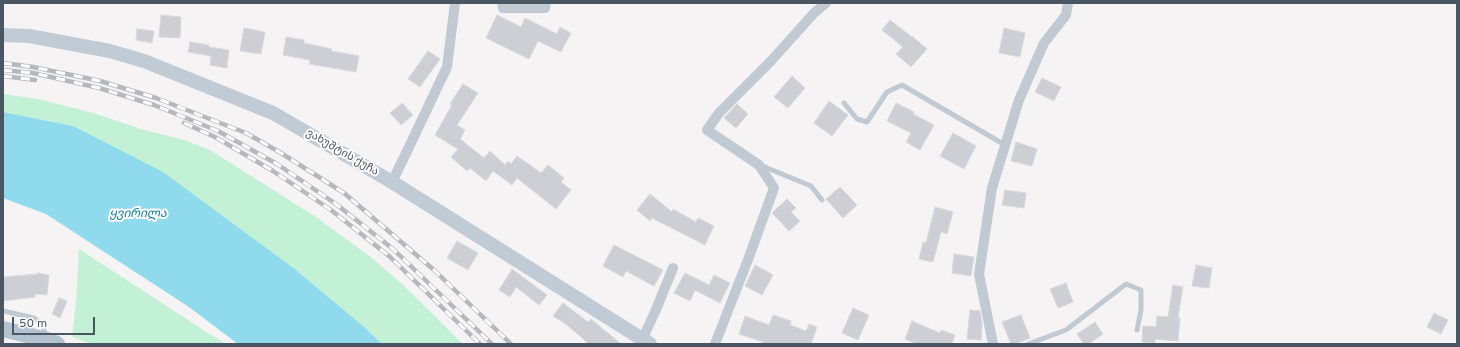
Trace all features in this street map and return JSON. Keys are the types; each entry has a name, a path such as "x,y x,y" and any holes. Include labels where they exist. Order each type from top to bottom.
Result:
{"main road":[{"path":"3,329 52,342"}],"street":[{"path":"392,182 447,67 454,3"},
{"path":"502,3 503,8 545,8 546,3"},
{"path":"715,344 774,188 760,165 707,130 719,113 771,61 814,13 826,3"},
{"path":"993,344 979,274 992,188 1019,100 1044,43 1066,15 1068,3"},
{"name":"ვახუშტის ქუჩა","path":"3,35 29,36 96,49 144,61 273,113 392,182 646,342"},
{"path":"646,342 655,312 674,268"}],"lane":[{"path":"844,103 857,120 866,122 887,92 902,85 1006,145"},
{"path":"760,165 811,186 822,200"},
{"path":"1028,344 1066,330 1126,284 1141,290 1141,310 1137,330"},
{"path":"3,310 34,318 43,325 52,342"}],"green space":[{"path":"3,94 38,99 93,113 141,129 184,140 210,150 316,217 372,258 401,283 463,344 382,344 363,326 296,270 73,126 3,112"},
{"path":"79,249 226,344 92,344 72,337 76,303"}],"water":[{"name":"ყვირილა","path":"3,112 73,126 163,172 296,270 363,326 382,344 238,344 189,307 46,214 3,198"}],"building":[{"path":"161,15 181,17 180,38 159,37"},
{"path":"497,15 521,27 525,18 557,34 560,27 571,33 561,52 538,41 529,59 486,38"},
{"path":"890,20 927,49 911,67 896,54 903,47 882,30"},
{"path":"244,28 265,32 261,54 240,51"},
{"path":"1004,28 1025,33 1020,57 999,53"},
{"path":"137,29 154,31 152,43 136,40"},
{"path":"286,37 304,40 304,43 332,49 331,51 359,56 356,72 309,64 310,60 283,55"},
{"path":"190,42 229,50 227,68 210,65 211,56 188,52"},
{"path":"428,51 440,59 420,87 408,79"},
{"path":"792,76 805,88 788,108 774,97"},
{"path":"1042,78 1061,87 1054,101 1035,92"},
{"path":"463,84 478,93 457,125 465,130 460,139 484,158 490,151 505,165 508,161 511,164 517,156 541,173 548,165 564,178 561,182 571,190 556,209 517,178 512,185 493,171 486,181 470,168 467,171 451,157 458,149 435,135 452,105 450,104"},
{"path":"829,101 848,115 832,136 814,123"},
{"path":"402,103 413,115 401,125 390,113"},
{"path":"896,103 914,112 913,114 934,125 920,150 906,142 911,133 887,121"},
{"path":"737,104 748,114 736,128 724,118"},
{"path":"953,133 976,146 964,169 940,156"},
{"path":"1016,142 1037,149 1032,166 1011,161"},
{"path":"840,187 857,205 843,218 826,199"},
{"path":"1005,190 1026,193 1024,208 1002,205"},
{"path":"650,194 672,212 673,209 696,222 698,218 714,226 705,245 652,218 650,221 637,210"},
{"path":"787,199 796,208 791,212 800,221 789,231 772,213"},
{"path":"935,207 953,212 947,234 941,232 933,262 919,259 923,242 926,243"},
{"path":"457,241 478,253 468,270 447,258"},
{"path":"614,245 663,270 654,286 626,271 623,277 603,266"},
{"path":"954,254 974,257 971,276 952,273"},
{"path":"755,265 773,275 762,295 745,286"},
{"path":"1196,265 1212,268 1209,288 1192,286"},
{"path":"512,269 547,295 539,305 516,287 510,297 499,290"},
{"path":"38,273 49,275 47,295 35,294 35,297 3,301 3,277"},
{"path":"685,273 709,285 714,275 730,283 720,303 695,290 690,301 674,293"},
{"path":"1066,283 1073,302 1058,308 1050,289"},
{"path":"1173,285 1183,287 1178,317 1180,318 1178,341 1155,339 1155,343 1142,342 1143,326 1156,327 1157,316 1168,317"},
{"path":"59,298 67,301 60,318 52,314"},
{"path":"563,303 588,322 591,319 621,344 589,344 567,325 553,316"},
{"path":"853,308 869,315 858,340 842,333"},
{"path":"970,310 980,311 982,324 981,340 967,339"},
{"path":"1434,313 1448,320 1441,334 1427,327"},
{"path":"773,315 791,321 790,325 806,331 809,324 817,327 811,344 762,344 763,342 739,334 745,316 769,325"},
{"path":"1021,315 1030,338 1015,344 1011,344 1002,322"},
{"path":"912,321 940,333 941,330 955,335 952,344 917,344 905,339"},
{"path":"1095,322 1103,334 1088,344 1084,344 1077,334"}],"railway":[{"path":"3,63 33,67 100,81 156,98 246,133 281,153 344,193 434,270 511,344"},
{"path":"3,70 33,73 99,88 154,105 218,131 277,164 336,204 393,249 492,344"},
{"path":"3,76 35,80"},
{"path":"184,123 215,137 273,171 331,210 389,256 480,344"}]}
